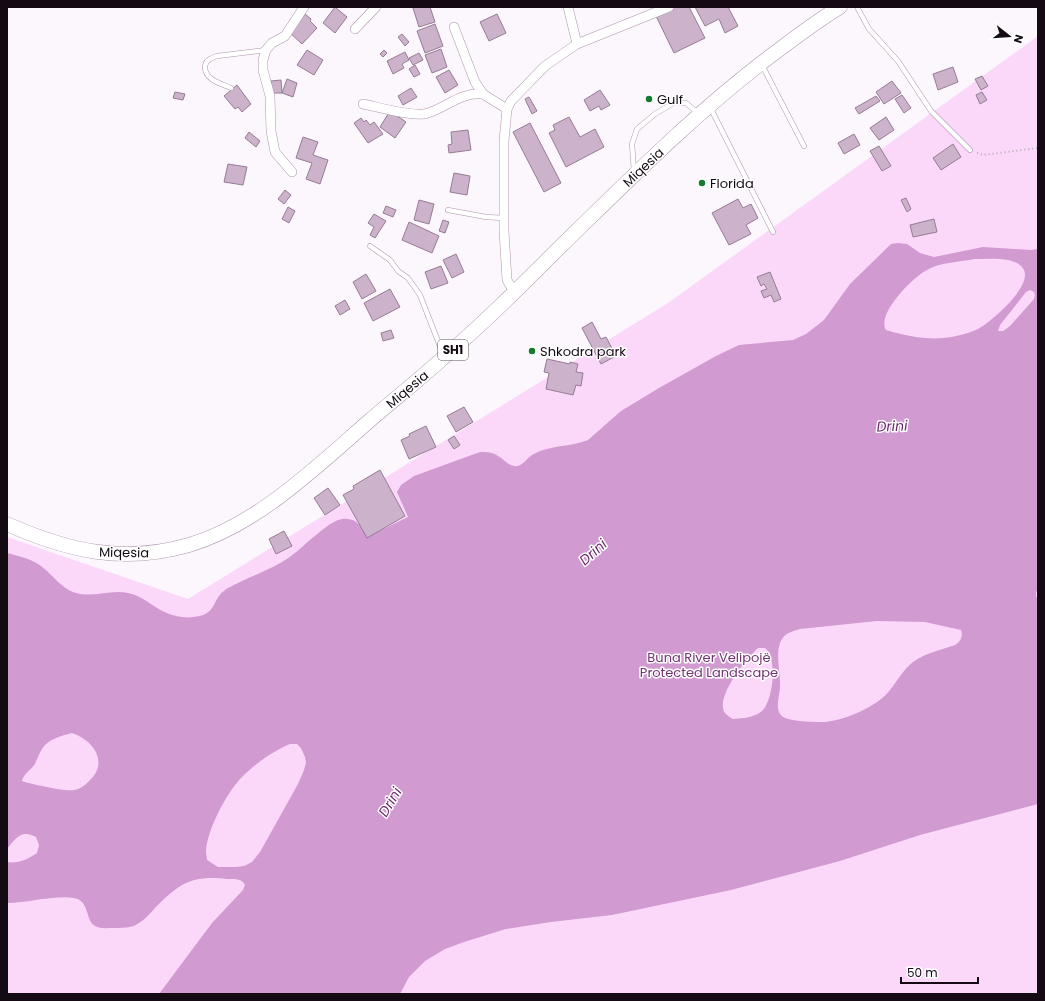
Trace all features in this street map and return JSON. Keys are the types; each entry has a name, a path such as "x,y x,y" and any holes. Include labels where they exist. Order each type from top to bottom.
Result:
{"main road":[{"name":"Miqesia","path":"7,524 38,537 68,546 92,552 126,555 156,553 190,545 216,535 258,512 445,357 634,175 732,86 814,23 840,7"}],"street":[{"path":"292,172 275,152 271,131 270,96 263,70 263,60 266,50 272,43 285,36 304,7"},
{"path":"355,29 376,7"},
{"path":"568,7 577,44"},
{"path":"514,292 507,280 504,218 504,141 507,109 511,101 545,66 577,44 669,7"},
{"path":"454,27 475,82 483,94 507,109"},
{"path":"363,104 417,115 427,114 473,93 483,94"}],"lane":[{"path":"857,7 869,29 898,61 931,111 970,150"},
{"path":"231,88 210,78 206,73 205,64 209,59 217,56 266,50"},
{"path":"761,63 804,146"},
{"path":"634,175 632,144 637,130 655,114 675,102 686,103 705,110 773,232"},
{"path":"448,210 486,217 504,218"},
{"path":"370,246 390,260 398,271 408,278 420,295 445,357"}],"path":[{"path":"970,150 983,155 1038,148"}],"green space":[{"name":"Buna River Velipojë Protected Landscape","path":"1038,36 1038,994 7,994 7,537 188,599 668,303"}],"water":[{"name":"Buna River Velipojë Protected Landscape","path":"891,244 907,244 920,253 934,257 983,247 1031,250 1038,249 1038,590 1036,592 1036,597 1038,598 1038,804 920,835 840,861 731,890 612,915 506,929 445,949 425,961 409,977 400,994 159,994 212,923 243,890 245,885 238,879 204,878 186,883 171,893 140,922 134,926 126,928 99,928 95,926 90,920 83,903 74,898 50,898 7,903 7,862 19,862 30,857 37,853 39,845 36,837 23,834 16,838 7,849 7,553 35,562 43,567 66,588 76,593 89,595 115,592 128,593 141,598 166,613 182,617 195,617 203,615 213,607 218,597 230,587 285,560 323,529 336,521 347,519 355,521 367,537 408,517 397,492 401,485 414,476 480,452 494,454 514,466 520,465 531,455 540,451 588,440 621,411 716,356 739,345 793,340 806,334 824,320 850,284","holes":["975,259 1007,260 1018,263 1022,267 1025,274 1018,292 1002,311 974,331 952,337 929,338 914,337 886,330 884,323 886,315 905,288 927,270 944,264","1030,290 1034,292 1034,299 1010,326 1003,331 998,331 1000,325 1026,292","877,621 925,622 961,630 962,637 955,645 928,654 909,665 890,690 870,707 843,718 826,722 816,722 796,721 785,718 781,715 778,709 780,687 778,650 782,639 790,632 800,629","758,648 765,648 772,661 773,670 769,698 766,706 756,715 733,719 725,713 723,706 724,698 733,679","72,733 80,736 92,746 96,752 98,766 96,773 88,782 81,788 65,790 22,781 35,764 45,746 51,740","290,744 297,744 301,748 306,763 298,784 260,852 252,862 244,866 218,867 207,860 206,851 210,833 224,801 242,777 258,763 277,750"]}],"building":[{"path":"335,7 347,17 335,33 323,23"},
{"path":"430,7 435,22 419,27 413,8"},
{"path":"674,7 689,7 705,38 674,53 656,16"},
{"path":"695,7 728,7 738,26 725,33 719,19 705,26"},
{"path":"305,14 311,19 310,21 317,28 302,44 289,32"},
{"path":"497,14 506,33 489,41 480,22"},
{"path":"435,24 443,46 425,53 417,31"},
{"path":"402,34 409,42 405,46 398,37"},
{"path":"441,49 447,67 432,73 425,55"},
{"path":"307,50 323,60 314,75 297,65"},
{"path":"384,50 387,53 383,57 380,54"},
{"path":"405,52 409,60 402,64 404,68 393,74 387,61"},
{"path":"419,53 423,60 413,65 409,58"},
{"path":"415,65 420,74 414,77 409,69"},
{"path":"953,67 958,82 938,90 933,74"},
{"path":"449,70 458,85 445,93 436,77"},
{"path":"982,76 988,86 981,90 975,79"},
{"path":"287,79 297,83 293,97 282,93"},
{"path":"281,80 282,93 271,93 271,81"},
{"path":"892,81 901,93 884,104 876,92"},
{"path":"237,85 251,104 242,112 238,107 235,109 224,96"},
{"path":"411,88 417,97 403,105 398,96"},
{"path":"600,90 610,105 601,110 599,106 590,111 584,100"},
{"path":"175,92 185,94 183,100 173,98"},
{"path":"982,92 987,100 980,104 976,95"},
{"path":"902,95 911,108 904,113 895,99"},
{"path":"876,96 880,101 859,114 855,108"},
{"path":"529,97 537,111 532,114 525,99"},
{"path":"390,111 406,122 395,138 380,127"},
{"path":"569,117 580,137 595,129 604,147 566,167 549,133 555,130 553,125"},
{"path":"886,117 894,130 879,140 870,128"},
{"path":"361,118 364,122 366,120 370,125 374,122 383,134 368,143 354,123"},
{"path":"530,123 561,183 544,192 513,132"},
{"path":"468,130 471,150 449,153 448,145 452,144 451,132"},
{"path":"249,132 260,141 256,147 245,138"},
{"path":"854,134 860,145 844,154 838,143"},
{"path":"303,137 318,142 313,155 328,160 320,184 306,179 312,163 296,158"},
{"path":"953,144 961,157 941,170 933,158"},
{"path":"879,146 891,166 882,171 870,151"},
{"path":"228,164 247,167 243,185 224,182"},
{"path":"454,173 470,176 467,195 450,192"},
{"path":"285,190 291,195 284,204 278,199"},
{"path":"906,198 911,209 907,212 901,200"},
{"path":"738,199 743,208 751,204 758,218 746,225 751,234 729,245 712,213"},
{"path":"419,200 434,204 429,224 414,220"},
{"path":"386,206 396,210 393,217 383,213"},
{"path":"288,207 295,211 289,223 282,219"},
{"path":"374,214 386,221 375,238 370,235 374,227 368,223"},
{"path":"934,219 937,232 913,237 910,225"},
{"path":"443,220 449,222 445,233 439,231"},
{"path":"409,222 439,236 432,253 402,240"},
{"path":"456,254 464,272 452,278 443,260"},
{"path":"441,266 448,283 431,289 425,272"},
{"path":"770,272 781,299 774,302 771,295 764,298 761,291 767,289 764,284 761,286 757,277"},
{"path":"366,274 376,291 362,299 353,282"},
{"path":"390,289 400,307 373,321 364,303"},
{"path":"345,300 350,309 340,315 335,306"},
{"path":"592,322 601,339 606,337 616,356 601,364 582,328"},
{"path":"391,330 394,338 383,341 381,333"},
{"path":"547,359 570,364 570,362 578,364 576,372 583,373 581,386 576,385 573,395 546,389 549,373 544,372"},
{"path":"464,407 473,422 456,432 447,416"},
{"path":"426,426 436,447 409,459 401,440 410,436 409,434"},
{"path":"454,436 460,445 454,449 448,440"},
{"path":"380,470 405,516 367,538 343,495 354,489 353,486"},
{"path":"328,488 340,505 325,515 314,498"},
{"path":"284,531 292,546 276,554 269,539"}],"place":[{"name":"Gulf","path":"649,99"},
{"name":"Florida","path":"702,183"},
{"name":"Shkodra park","path":"532,351"}],"water label":[{"name":"Drini","path":"892,426"},
{"name":"Drini","path":"593,552"},
{"name":"Drini","path":"390,802"}]}
